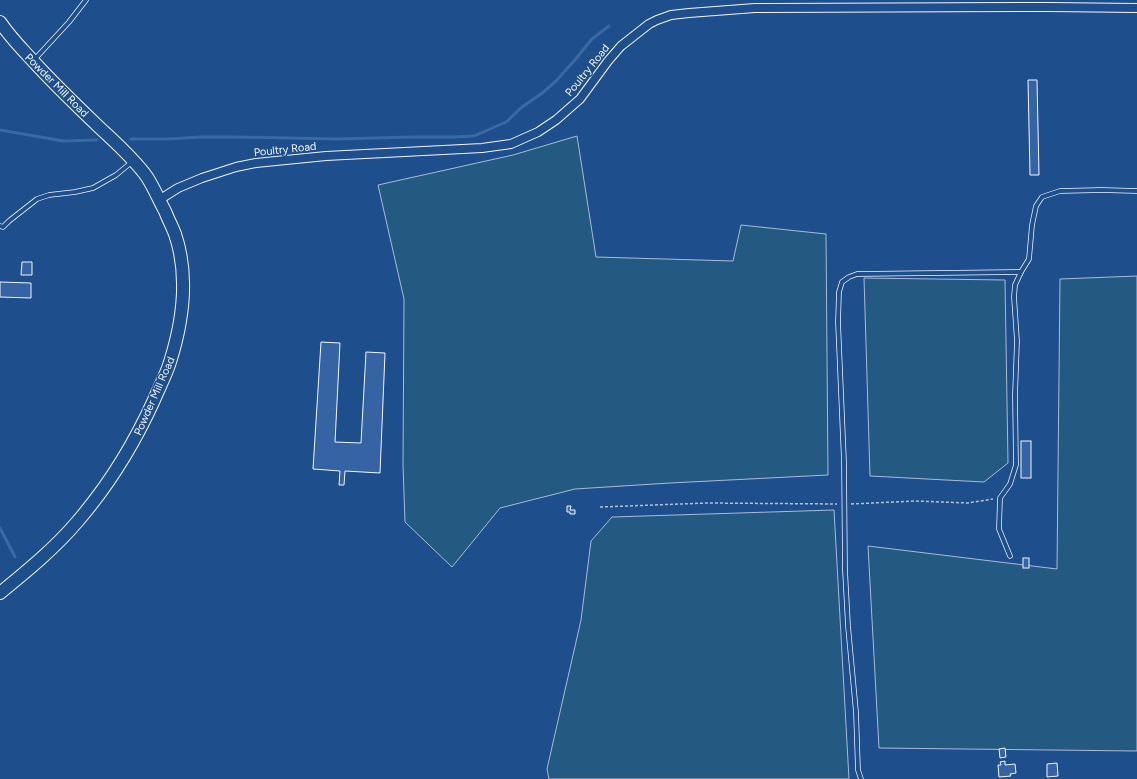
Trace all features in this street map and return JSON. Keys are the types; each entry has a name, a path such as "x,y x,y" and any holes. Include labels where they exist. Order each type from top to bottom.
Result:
{"main road":[{"name":"Powder Mill Road","path":"0,22 15,42 49,78 134,161 149,181 175,234 183,287 179,329 170,364 142,425 123,459 87,510 66,534 0,593"}],"street":[{"name":"Poultry Road","path":"159,200 178,188 202,178 256,162 326,156 482,148 510,144 538,132 556,120 580,100 608,61 621,46 649,24 672,15 689,12 755,8 1137,8"}],"lane":[{"path":"33,61 86,0"},
{"path":"0,226 3,227 37,199 49,195 93,188 116,175 134,161"},
{"path":"1010,556 999,529 1000,498 1010,484 1016,465 1015,395 1017,341 1014,297 1015,285 1020,272 1029,259 1032,226 1036,206 1042,197 1060,192 1102,190 1137,191"},
{"path":"861,779 858,770 856,712 848,626 845,570 844,462 838,322 839,292 842,282 857,274 1020,272"}],"path":[{"path":"600,507 707,503 844,504 915,501 968,503 1000,498"}],"shaded area":[{"path":"577,136 596,257 733,261 741,225 826,234 828,475 575,489 500,508 452,567 405,522 403,465 404,299 378,185 513,155"},
{"path":"1137,276 1137,751 879,748 868,546 1057,569 1060,279"},
{"path":"864,278 1005,280 1008,463 984,482 870,476"},
{"path":"834,510 849,779 549,779 547,769 581,620 591,541 612,517"}],"building":[{"path":"1028,80 1037,80 1039,175 1030,175"},
{"path":"22,262 32,262 32,275 21,275"},
{"path":"0,282 31,283 31,298 0,297"},
{"path":"321,342 340,343 335,442 361,443 366,352 385,353 380,473 345,471 344,485 339,485 340,471 313,469"},
{"path":"1021,441 1031,441 1031,478 1021,478"},
{"path":"567,506 571,506 570,510 575,510 575,514 570,514 570,512 567,512"},
{"path":"1023,558 1029,558 1029,568 1023,568"},
{"path":"1005,748 1006,757 1000,758 999,749"},
{"path":"1005,761 1005,765 1015,764 1016,773 1010,774 1011,776 999,777 998,765 1001,765 1000,762"},
{"path":"1057,763 1058,776 1047,777 1047,764"}],"waterway":[{"path":"131,139 201,137 337,139 474,136 506,122 522,107 541,94 555,82 592,39 609,26"},
{"path":"0,130 63,141 97,140"},
{"path":"0,528 15,557"}]}
